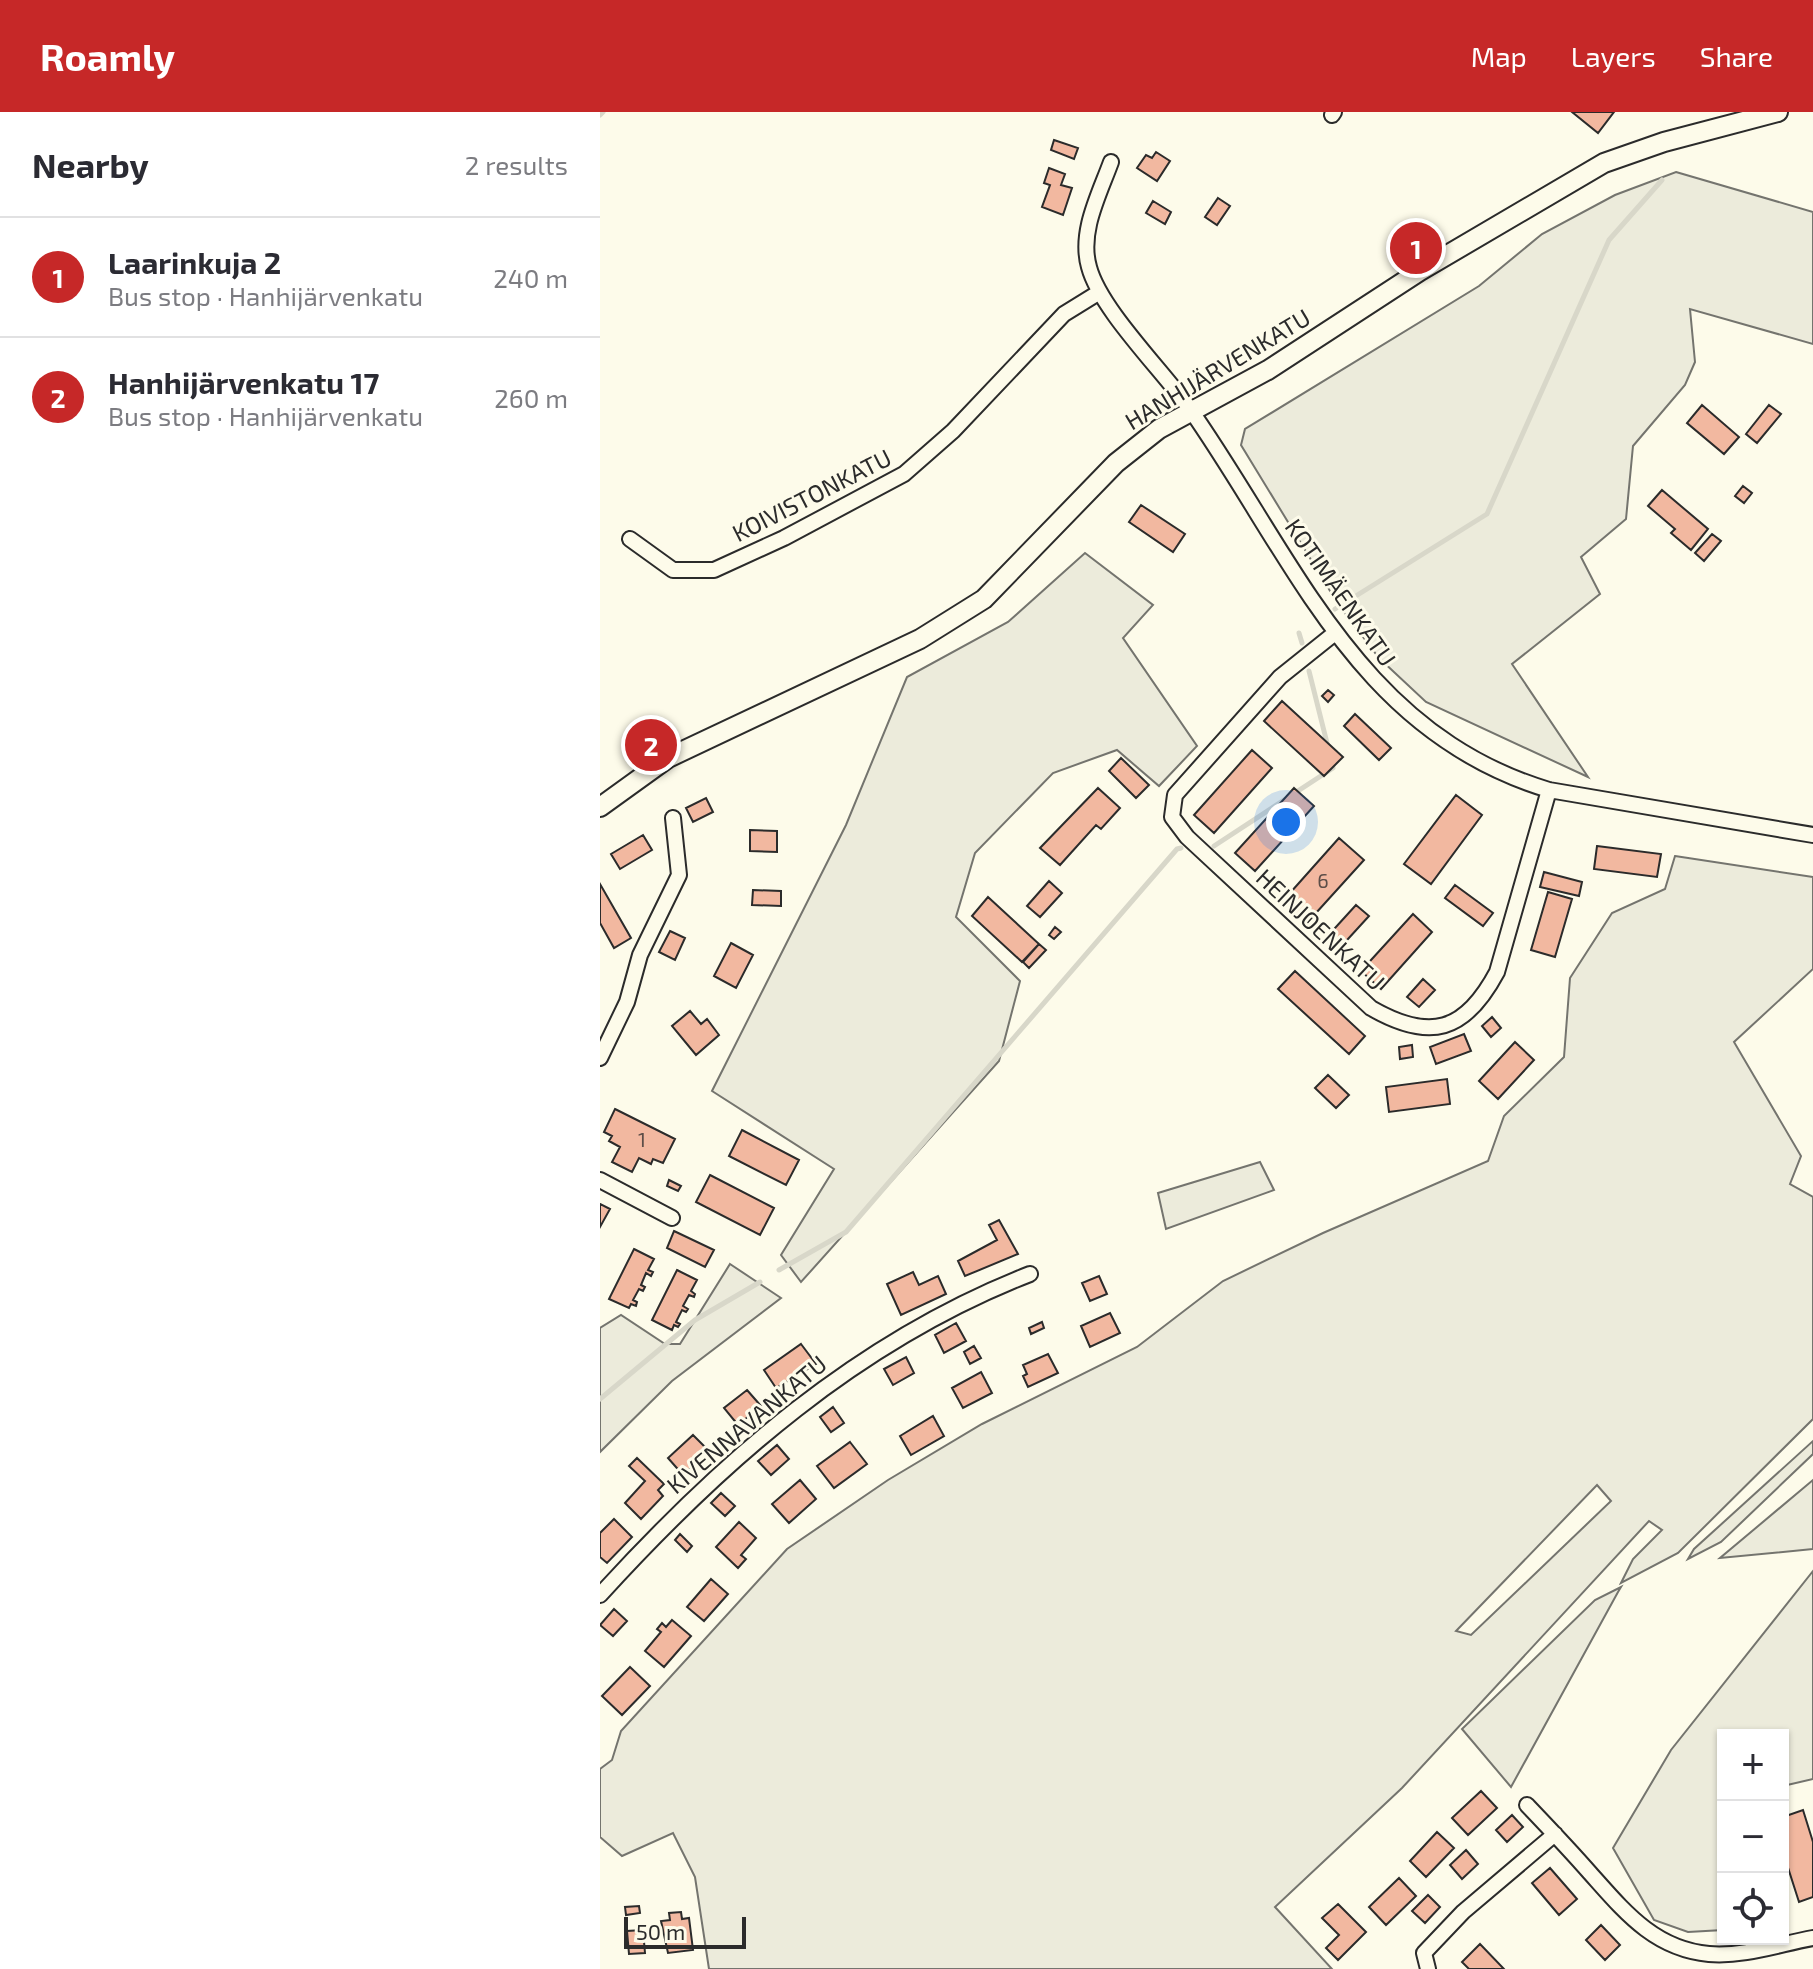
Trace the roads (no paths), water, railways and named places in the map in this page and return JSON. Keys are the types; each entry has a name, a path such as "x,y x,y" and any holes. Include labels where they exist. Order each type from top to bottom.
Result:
{"street":[{"name":"HANHIJÄRVENKATU","path":"600,807 668,758 920,639 960,616 984,599 1116,463 1159,429 1268,370 1527,205 1604,163 1664,142 1778,112"},
{"name":"KOTIMÄENKATU","path":"1111,162 1087,232 1087,264 1098,293 1192,412 1335,633 1362,668 1425,728 1511,779 1549,790 1813,835"},
{"name":"KOIVISTONKATU","path":"630,539 673,570 714,570 784,538 904,474 953,431 1064,314 1098,293"},
{"name":"HEINJOENKATU","path":"1335,633 1280,677 1175,795 1172,817 1187,837 1371,1008 1400,1025 1442,1028 1460,1018 1482,999 1497,972 1549,790"},
{"path":"600,1058 627,1002 640,955 679,875 673,818"},
{"path":"600,1180 672,1218"},
{"name":"KIVENNAVANKATU","path":"600,1595 683,1505 794,1409 918,1326 1030,1274"},
{"path":"1527,1805 1618,1906 1648,1933 1683,1950 1726,1954 1813,1938"},
{"path":"1428,1969 1424,1953 1463,1912 1555,1834"},
{"path":"1726,1954 1730,1969"}],"waterway":[{"path":"600,115 603,112"},
{"path":"1335,609 1487,514 1609,240 1662,180"},
{"path":"1299,633 1302,643"},
{"path":"1309,671 1328,747"},
{"path":"1214,846 1333,768 1331,761"},
{"path":"779,1270 846,1232 1181,848"},
{"path":"600,1399 695,1320 760,1282"}],"place":[{"name":"Laarinkuja 2","path":"1416,248"},
{"name":"Hanhijärvenkatu 17","path":"651,745"}]}
